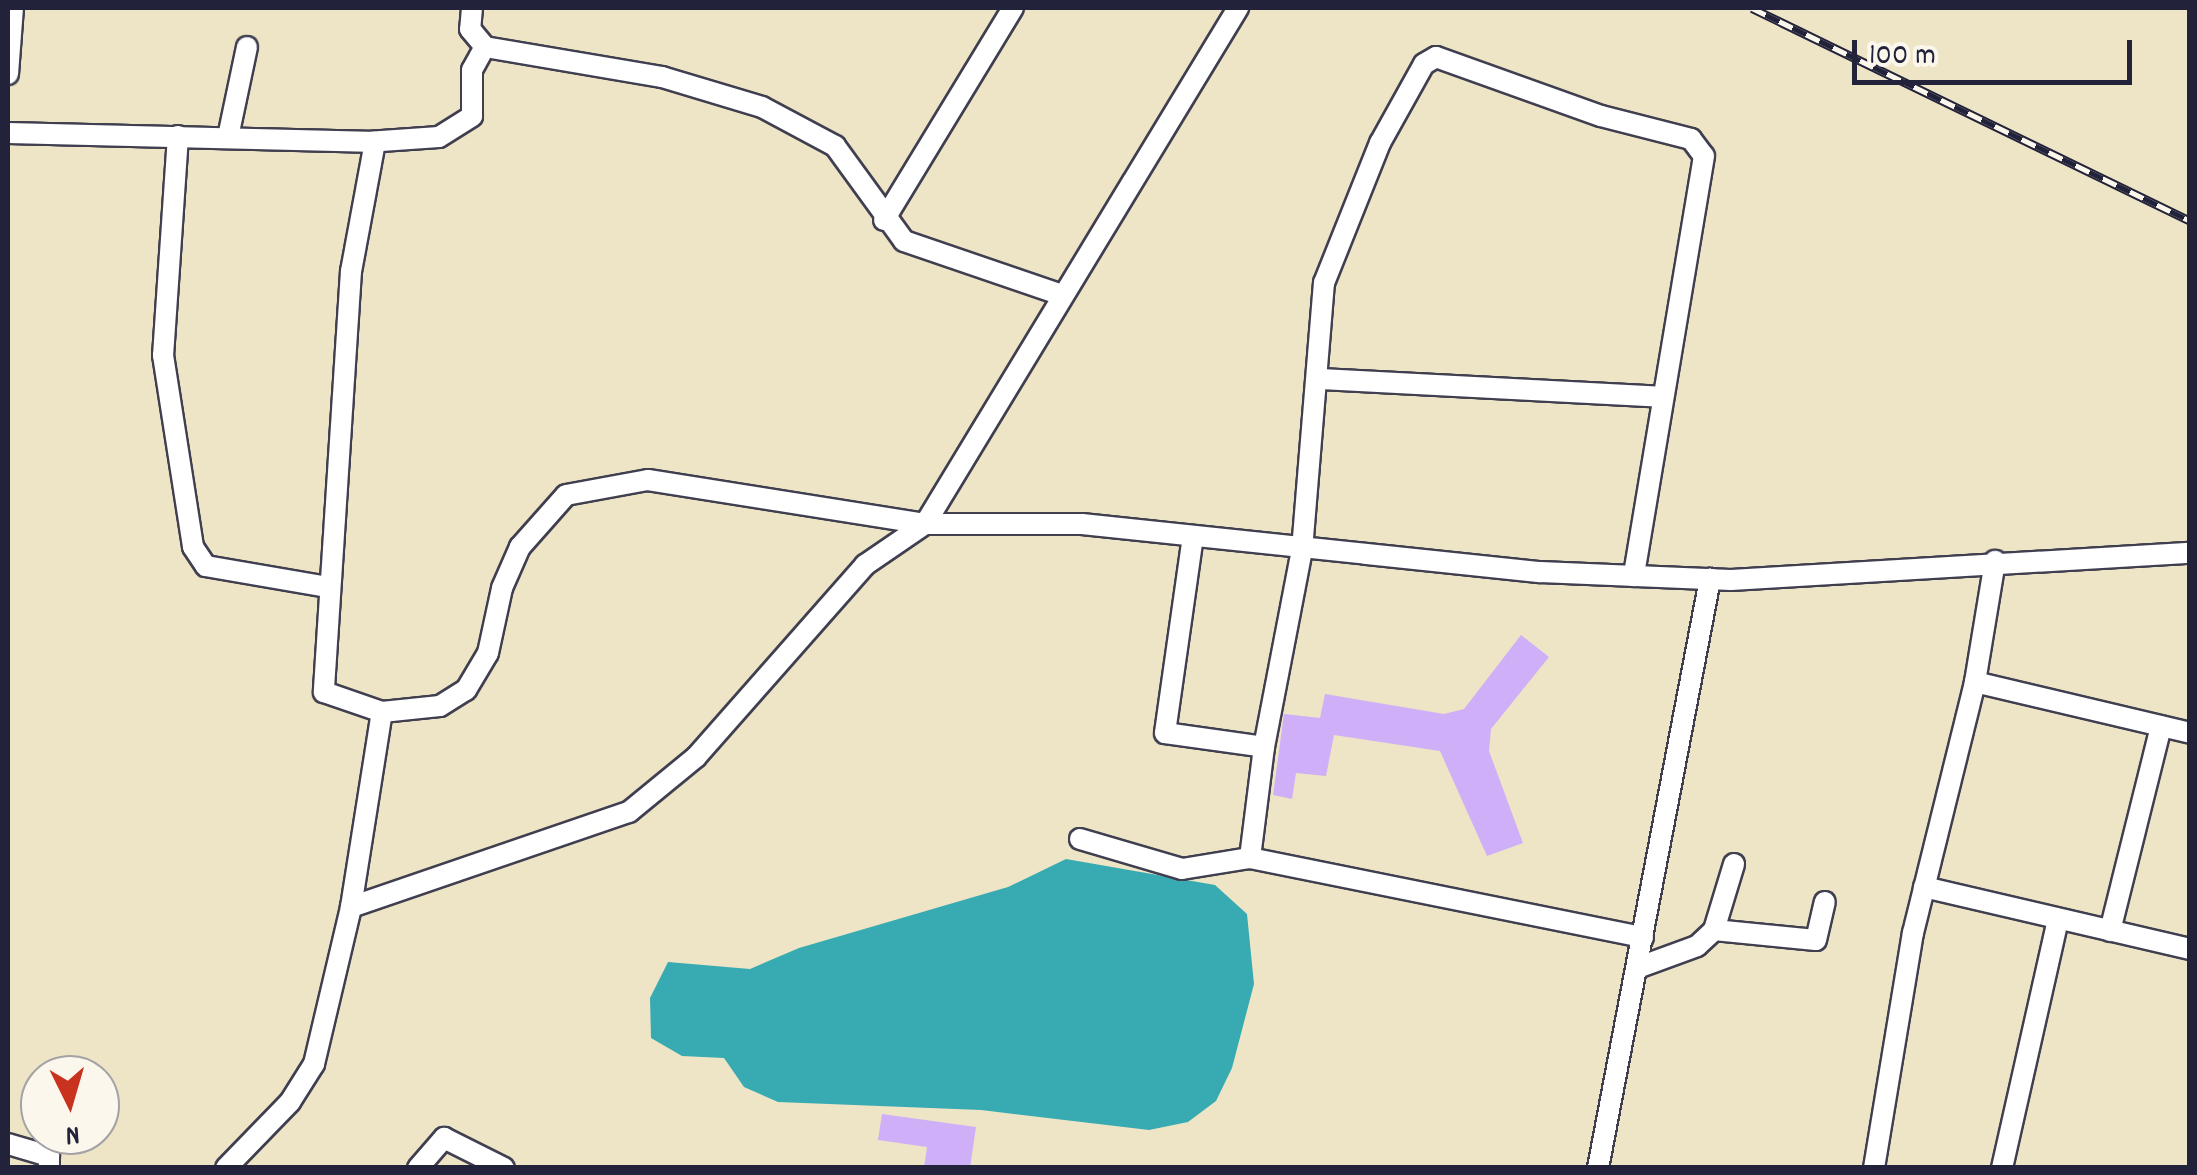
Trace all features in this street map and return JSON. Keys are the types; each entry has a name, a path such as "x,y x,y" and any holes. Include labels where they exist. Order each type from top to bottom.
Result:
{"street":[{"path":"8,74 12,8"},
{"path":"472,8 470,29 485,47 662,77 762,106 835,146 884,220 904,241 943,258 1062,294"},
{"path":"884,220 1014,8"},
{"path":"350,907 629,812 696,757 865,565 925,524 963,471 1062,294 1238,8"},
{"path":"228,137 247,46"},
{"path":"8,133 375,142 458,131 472,116 472,70 485,47"},
{"path":"1250,858 1264,748 1302,550 1320,379 1324,283 1380,143 1424,64 1436,57 1601,116 1690,140 1704,156 1634,576"},
{"path":"178,136 163,354 194,547 206,566 327,586"},
{"path":"375,142 356,224 327,586 324,692 382,712 440,706 466,690 488,654 502,588 520,547 566,495 648,480 925,524 1050,523 1302,550 1634,576 1710,579 2190,553"},
{"path":"1320,379 1661,397"},
{"path":"1193,536 1166,733 1264,748"},
{"path":"1874,1168 1924,888 1975,682 1996,561"},
{"path":"1598,1168 1710,579"},
{"path":"1975,682 2190,733"},
{"path":"226,1168 290,1102 314,1064 350,907 382,712"},
{"path":"2110,931 2161,726"},
{"path":"1080,839 1182,869 1250,858 1643,937"},
{"path":"1637,968 1697,946 1714,930 1734,864"},
{"path":"1924,888 2190,949"},
{"path":"1714,930 1816,940 1824,902"},
{"path":"2002,1168 2058,920"},
{"path":"418,1168 444,1138 504,1168"},
{"path":"8,1144 48,1156 49,1168"}],"water":[{"path":"1066,859 1215,885 1247,914 1254,984 1232,1068 1216,1101 1188,1122 1149,1130 981,1110 778,1102 744,1087 724,1058 682,1056 651,1038 650,998 668,962 750,969 799,948 1008,887"}],"building":[{"path":"1521,635 1549,657 1491,729 1489,751 1523,843 1487,856 1440,751 1334,735 1326,776 1296,773 1292,799 1273,795 1284,714 1320,718 1325,694 1444,714 1464,709"},
{"path":"882,1114 976,1127 970,1168 924,1168 927,1147 878,1140"}],"railway":[{"path":"1752,8 2190,221"}]}
